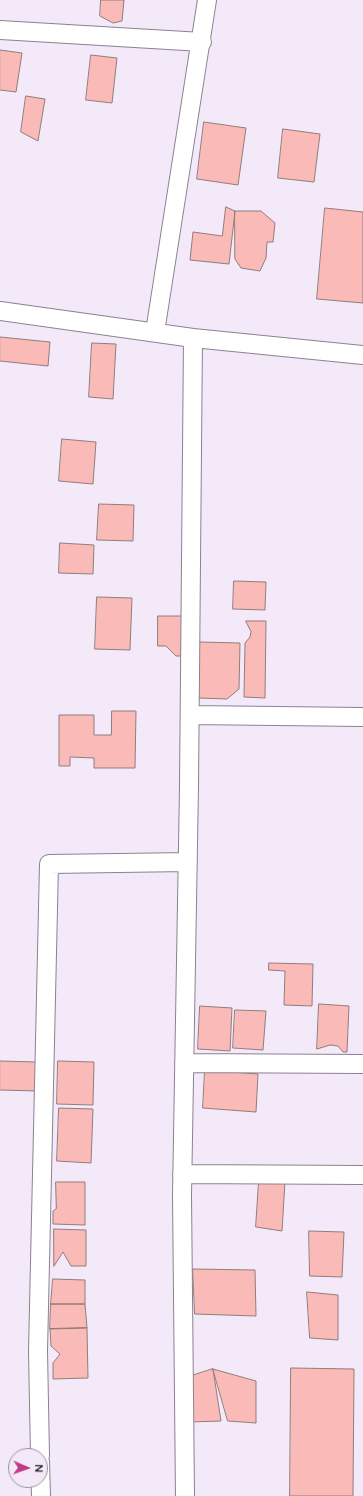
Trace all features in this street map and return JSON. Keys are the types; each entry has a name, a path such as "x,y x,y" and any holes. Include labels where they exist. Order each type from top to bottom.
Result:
{"street":[{"path":"155,332 202,42 207,0"},
{"path":"0,30 202,42"},
{"path":"0,311 193,338 363,355"},
{"path":"185,1496 182,1174 190,716 193,338"},
{"path":"190,716 363,716"},
{"path":"40,1448 38,1351 49,864 188,862"},
{"path":"184,1063 363,1064"},
{"path":"182,1174 363,1175"}],"building":[{"path":"101,0 124,0 122,21 113,23 100,16"},
{"path":"0,50 22,53 16,92 0,90"},
{"path":"91,55 117,58 112,103 86,100"},
{"path":"26,96 45,99 38,141 21,132"},
{"path":"204,122 246,128 238,185 197,179"},
{"path":"283,129 320,134 314,182 278,178"},
{"path":"226,207 235,211 229,264 190,260 193,232 222,236"},
{"path":"325,208 363,212 363,303 317,299"},
{"path":"235,211 261,211 275,223 273,242 267,242 266,258 260,271 241,268 235,259"},
{"path":"0,337 50,342 48,366 0,361"},
{"path":"92,343 116,344 113,399 89,397"},
{"path":"62,439 96,442 93,484 59,481"},
{"path":"99,504 134,505 133,541 97,540"},
{"path":"60,543 94,545 93,574 59,573"},
{"path":"234,581 266,582 265,610 233,609"},
{"path":"97,597 132,598 130,650 95,649"},
{"path":"158,616 182,616 181,656 176,656 166,646 158,646"},
{"path":"246,621 266,621 265,698 244,697 245,643 250,637 251,632"},
{"path":"200,642 240,643 239,689 227,699 198,698"},
{"path":"112,711 136,711 135,768 94,768 94,758 70,757 70,766 59,766 59,715 94,715 94,735 111,735"},
{"path":"269,963 313,964 312,1006 284,1005 285,971 269,970"},
{"path":"319,1004 349,1006 347,1052 343,1052 338,1046 330,1045 317,1049"},
{"path":"200,1006 232,1008 230,1051 198,1049"},
{"path":"235,1010 266,1011 263,1050 233,1048"},
{"path":"0,1061 37,1062 37,1091 0,1090"},
{"path":"58,1061 94,1062 93,1105 57,1104"},
{"path":"205,1070 258,1074 256,1112 203,1108"},
{"path":"59,1108 93,1109 91,1163 57,1161"},
{"path":"259,1181 285,1181 282,1231 256,1227"},
{"path":"56,1182 85,1182 85,1225 53,1224 53,1211 56,1209"},
{"path":"54,1229 86,1230 86,1266 71,1266 63,1252 54,1266"},
{"path":"309,1231 344,1232 342,1277 310,1276"},
{"path":"193,1269 255,1270 256,1316 195,1314"},
{"path":"53,1279 85,1280 85,1304 51,1304"},
{"path":"307,1292 338,1295 338,1340 310,1338"},
{"path":"51,1304 85,1304 87,1328 50,1329"},
{"path":"87,1328 88,1378 53,1379 53,1363 60,1354 51,1346 50,1329"},
{"path":"291,1368 354,1369 353,1496 290,1496"},
{"path":"213,1369 221,1421 190,1422 191,1376"},
{"path":"213,1369 256,1381 256,1423 228,1421"}]}
